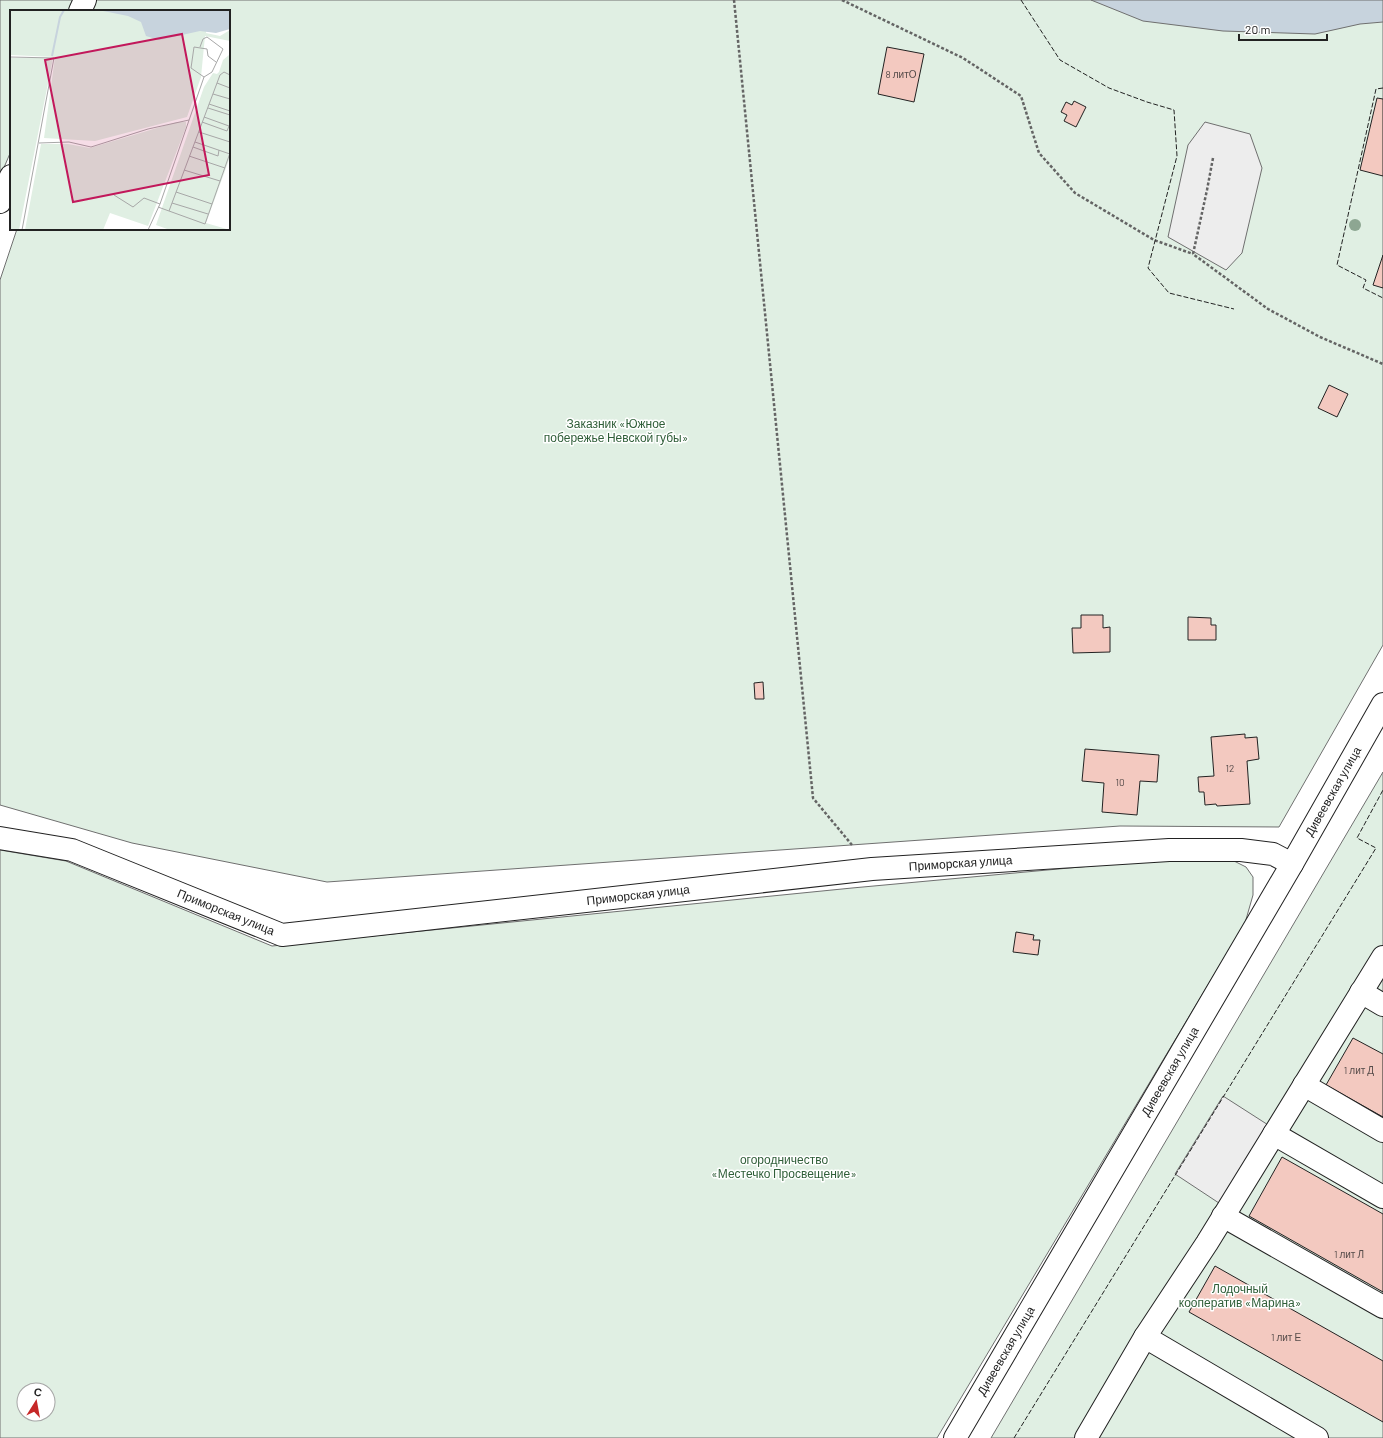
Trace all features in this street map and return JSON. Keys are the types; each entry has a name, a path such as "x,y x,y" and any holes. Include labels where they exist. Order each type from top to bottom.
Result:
{"street":[{"path":"80,10 84,0"},
{"path":"0,202 10,178"},
{"name":"Дивеевская улица","path":"955,1438 1292,864 1383,704"},
{"name":"Приморская улица","path":"0,838 72,850 282,935 872,869 1169,850 1241,850 1273,854 1292,864"},
{"path":"1086,1438 1145,1337 1223,1216 1383,957"},
{"path":"1361,992 1383,1005"},
{"path":"1304,1085 1383,1131"},
{"path":"1274,1134 1383,1197"},
{"path":"1223,1216 1383,1307"},
{"path":"1145,1337 1317,1438"}],"path":[{"path":"734,0 813,798 872,869"},
{"path":"842,0 963,58 1021,96 1039,153 1075,193 1154,240 1193,254 1268,309 1320,337 1383,364"},
{"path":"1193,254 1208,190 1213,158"}],"green space":[{"path":"0,0 76,0 71,10 10,10 10,153 0,177"},
{"name":"Заказник «Южное побережье Невской губы»","path":"94,0 1383,0 1383,645 1279,827 1120,826 327,882 132,843 0,805 0,280 17,230 230,230 230,10 91,10"},
{"name":"Лодочный кооператив «Марина»","path":"1383,772 1383,1438 991,1438"},
{"name":"огородничество «Местечко Просвещение»","path":"0,850 66,861 272,946 852,888 1167,859 1234,861 1246,867 1253,877 1253,895 1245,923 937,1438 0,1438"}],"shaded area":[{"path":"1091,0 1383,0 1383,22 1360,24 1315,34 1223,31 1143,21"},
{"path":"1205,122 1250,134 1262,168 1242,253 1226,270 1168,237 1188,145"},
{"path":"1223,1096 1276,1130 1228,1209 1175,1174"}],"building":[{"path":"887,47 924,54 914,102 878,94"},
{"path":"1377,98 1383,99 1383,176 1360,170"},
{"path":"1074,101 1086,107 1076,127 1064,121 1067,115 1061,112 1066,102 1072,105"},
{"path":"1383,255 1383,288 1373,285"},
{"path":"1329,385 1348,394 1337,417 1318,408"},
{"path":"1081,615 1103,615 1103,628 1110,627 1110,652 1073,653 1072,628 1081,628"},
{"path":"1188,617 1211,618 1211,625 1216,625 1216,640 1188,640"},
{"path":"763,682 764,699 755,699 754,683"},
{"path":"1245,734 1245,738 1257,737 1259,759 1247,761 1250,804 1217,806 1216,804 1205,805 1204,792 1199,792 1198,777 1214,776 1211,737"},
{"path":"1085,749 1159,755 1157,782 1140,781 1137,815 1102,812 1104,783 1082,781"},
{"path":"1016,932 1034,935 1033,940 1040,940 1038,955 1013,952"},
{"path":"1353,1038 1383,1054 1383,1117 1326,1085"},
{"path":"1282,1157 1383,1214 1383,1292 1249,1216"},
{"path":"1215,1266 1383,1361 1383,1422 1189,1312"}],"fence":[{"path":"1021,0 1060,60 1109,88 1174,110 1177,156 1148,268 1169,293 1234,309"},
{"path":"1383,88 1376,89 1337,265 1366,280 1363,288 1383,298"},
{"path":"1014,1438 1376,848 1357,838 1383,790"}]}
